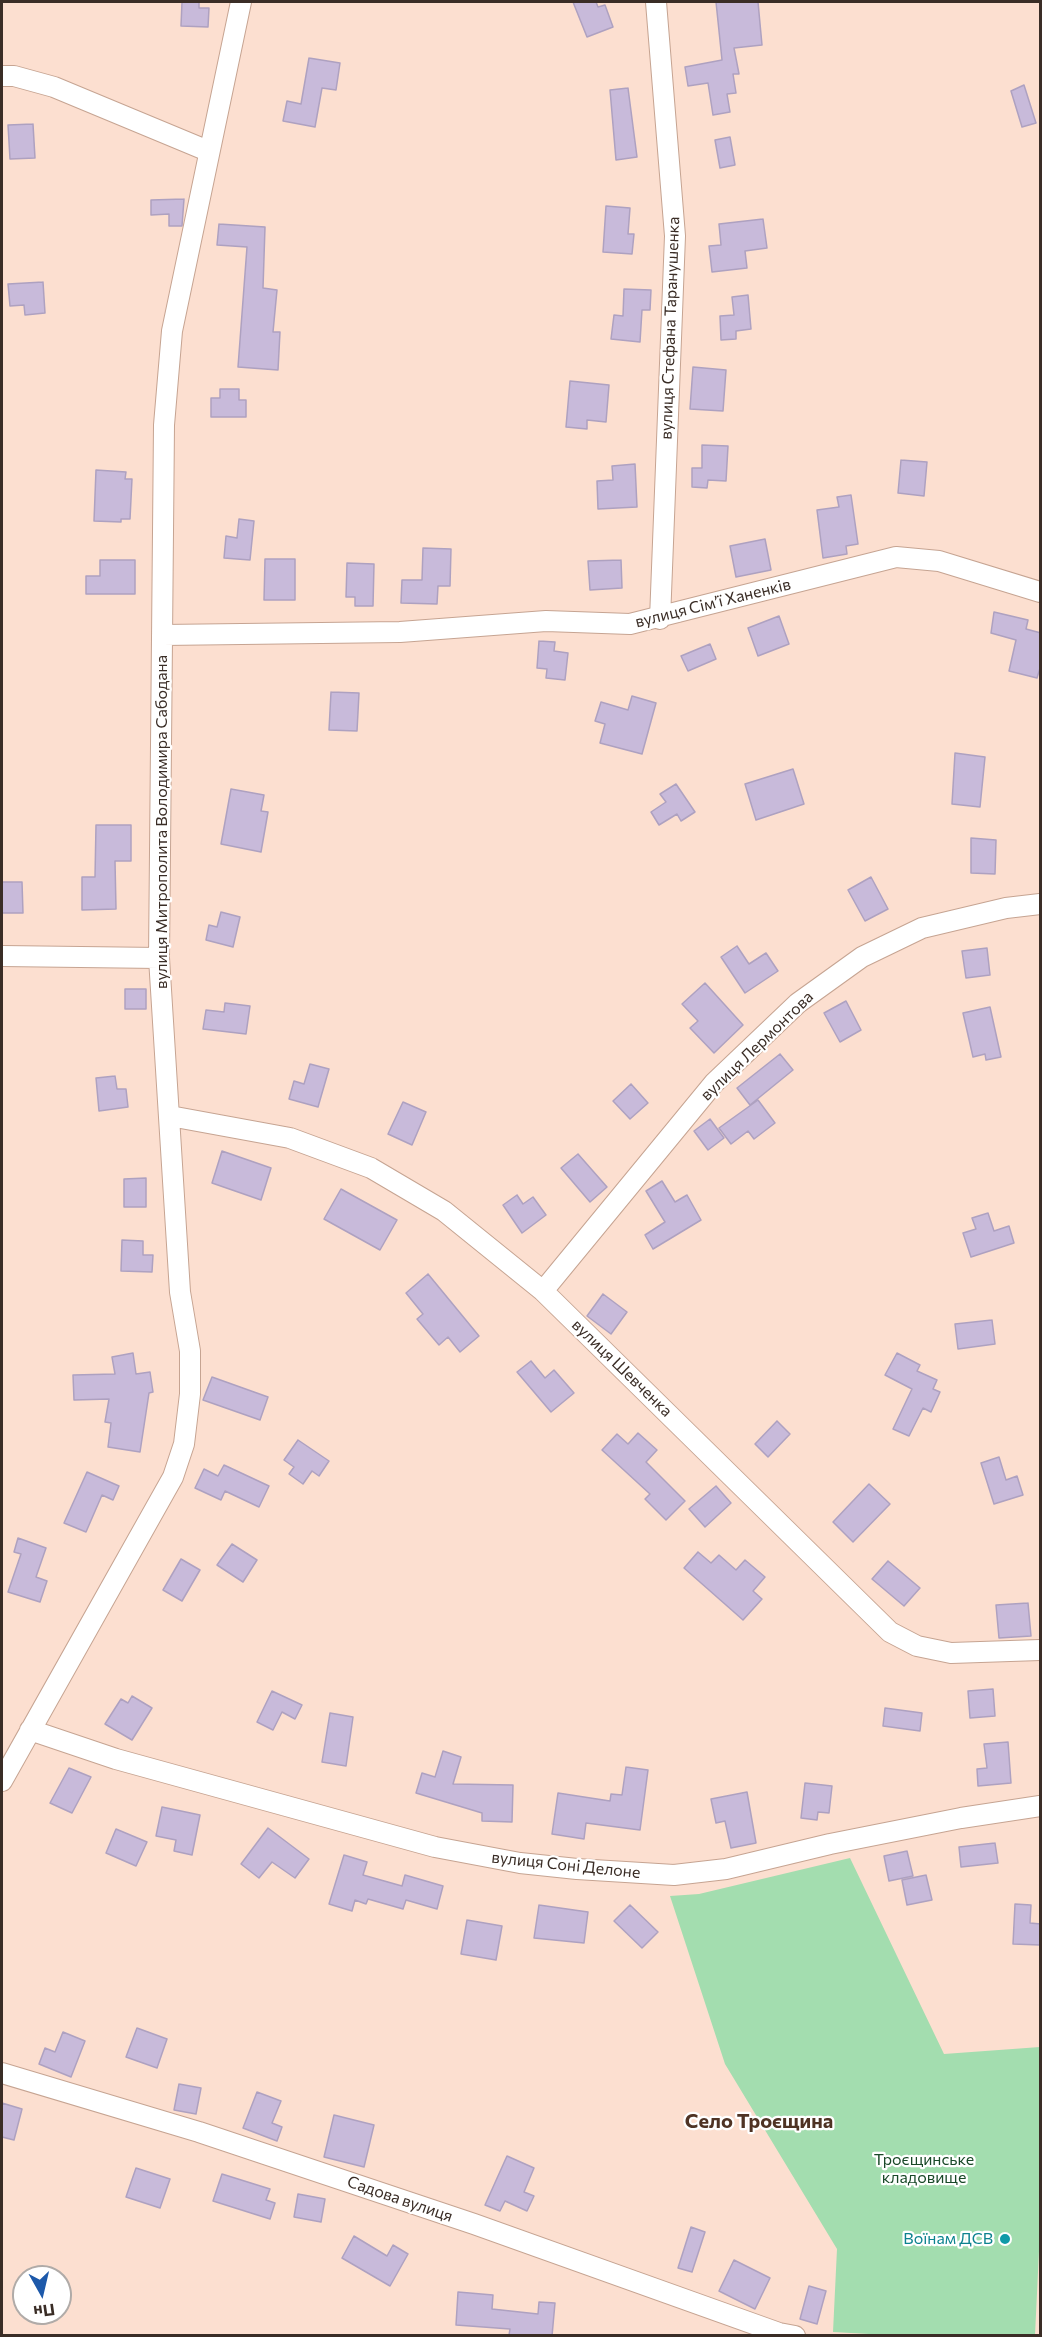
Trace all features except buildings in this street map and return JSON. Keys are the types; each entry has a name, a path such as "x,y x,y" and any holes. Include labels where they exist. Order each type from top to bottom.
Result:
{"street":[{"name":"вулиця Митрополита Володимира Сабодана","path":"2,1781 173,1477 184,1444 190,1394 190,1351 180,1292 159,958 164,425 172,331 241,2"},
{"name":"вулиця Стефана Таранушенка","path":"656,2 675,236 660,619"},
{"path":"2,76 14,76 54,87 208,151"},
{"name":"вулиця Сімʼї Ханенків","path":"163,635 400,632 546,621 630,624 660,619 896,556 939,561 1041,592"},
{"name":"вулиця Лермонтова","path":"543,1291 714,1083 798,1003 862,957 922,928 1006,908 1041,904"},
{"path":"2,957 159,958"},
{"name":"вулиця Шевченка","path":"170,1116 290,1138 371,1168 444,1211 543,1291 890,1632 917,1647 951,1653 1041,1650"},
{"name":"вулиця Соні Делоне","path":"30,1730 126,1762 435,1847 520,1863 577,1869 674,1875 726,1869 841,1842 961,1818 1041,1806"},
{"name":"Садова вулиця","path":"2,2073 199,2132 474,2224 779,2333 795,2336"}],"green space":[{"name":"Троєщинське кладовище","path":"850,1858 944,2054 1040,2047 1040,2230 1035,2335 905,2336 833,2332 837,2249 725,2064 670,1896 699,1894"}],"place":[{"name":"Воїнам ДСВ","path":"1005,2239"}],"district":[{"name":"Село Троєщина","path":"759,2121"}]}
